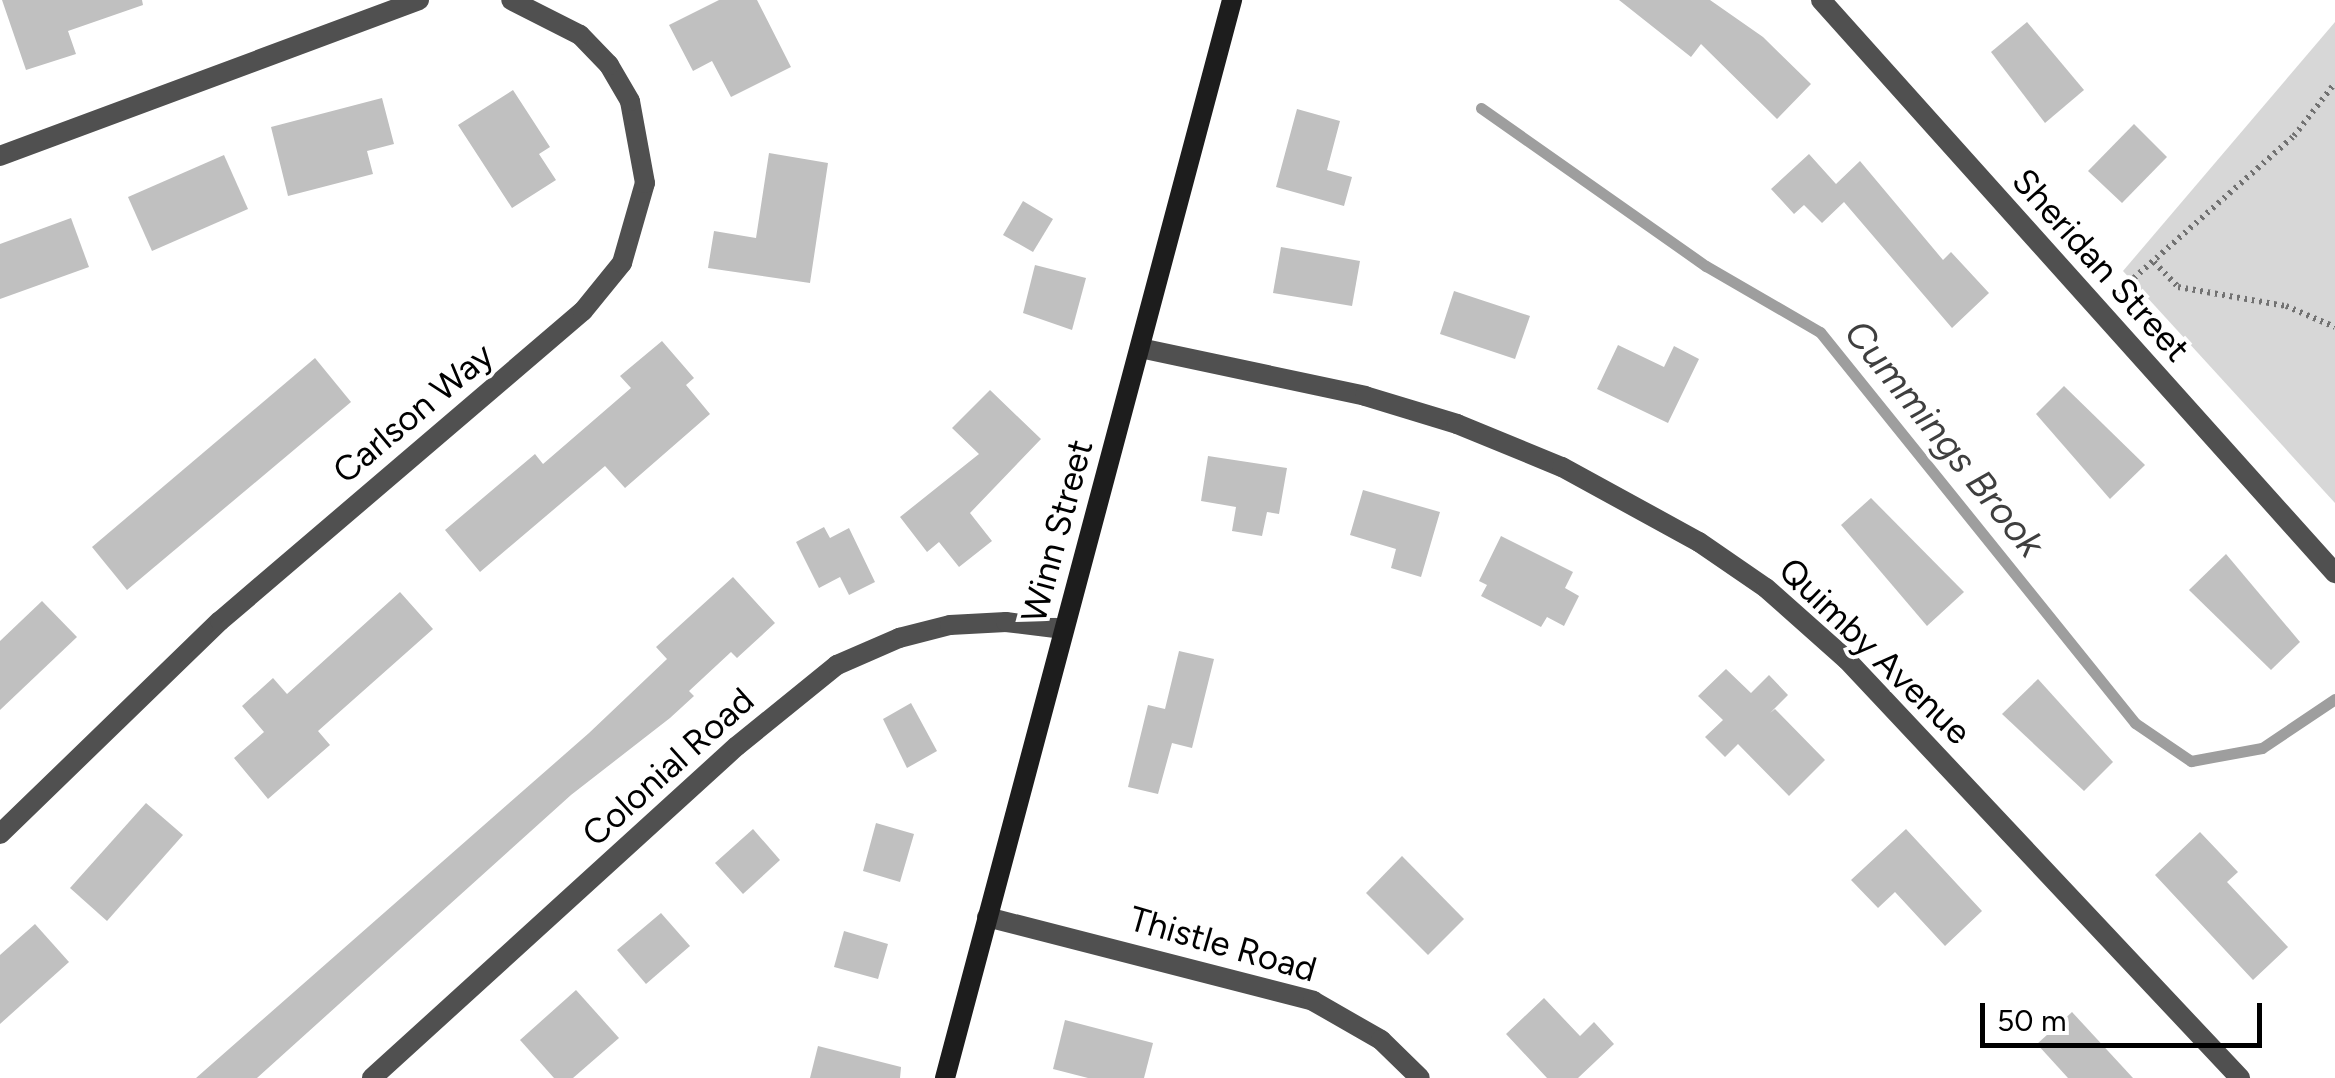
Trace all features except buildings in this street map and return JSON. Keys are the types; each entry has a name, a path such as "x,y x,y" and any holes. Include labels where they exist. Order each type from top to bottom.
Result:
{"main road":[{"name":"Winn Street","path":"944,1078 1232,0"}],"street":[{"path":"0,156 419,0"},
{"name":"Carlson Way","path":"0,834 220,621 582,311 616,272 638,224 645,183 630,101 580,35 511,0"},
{"name":"Sheridan Street","path":"1821,0 2335,573"},
{"name":"Quimby Avenue","path":"1140,348 1366,396 1457,424 1562,467 1699,542 1766,588 1847,660 2240,1078"},
{"name":"Colonial Road","path":"372,1078 737,746 837,665 899,638 950,625 1006,622 1064,630"},
{"name":"Thistle Road","path":"988,917 1313,1001 1381,1040 1420,1078"}],"path":[{"path":"2098,310 2294,136 2335,83"},
{"path":"2154,262 2178,287 2286,306 2335,327"}],"shaded area":[{"path":"2335,22 2335,503 2123,271"}],"waterway":[{"name":"Cummings Brook","path":"1481,108 1706,266 1820,332 2135,723 2191,761 2262,748 2335,699"}]}
